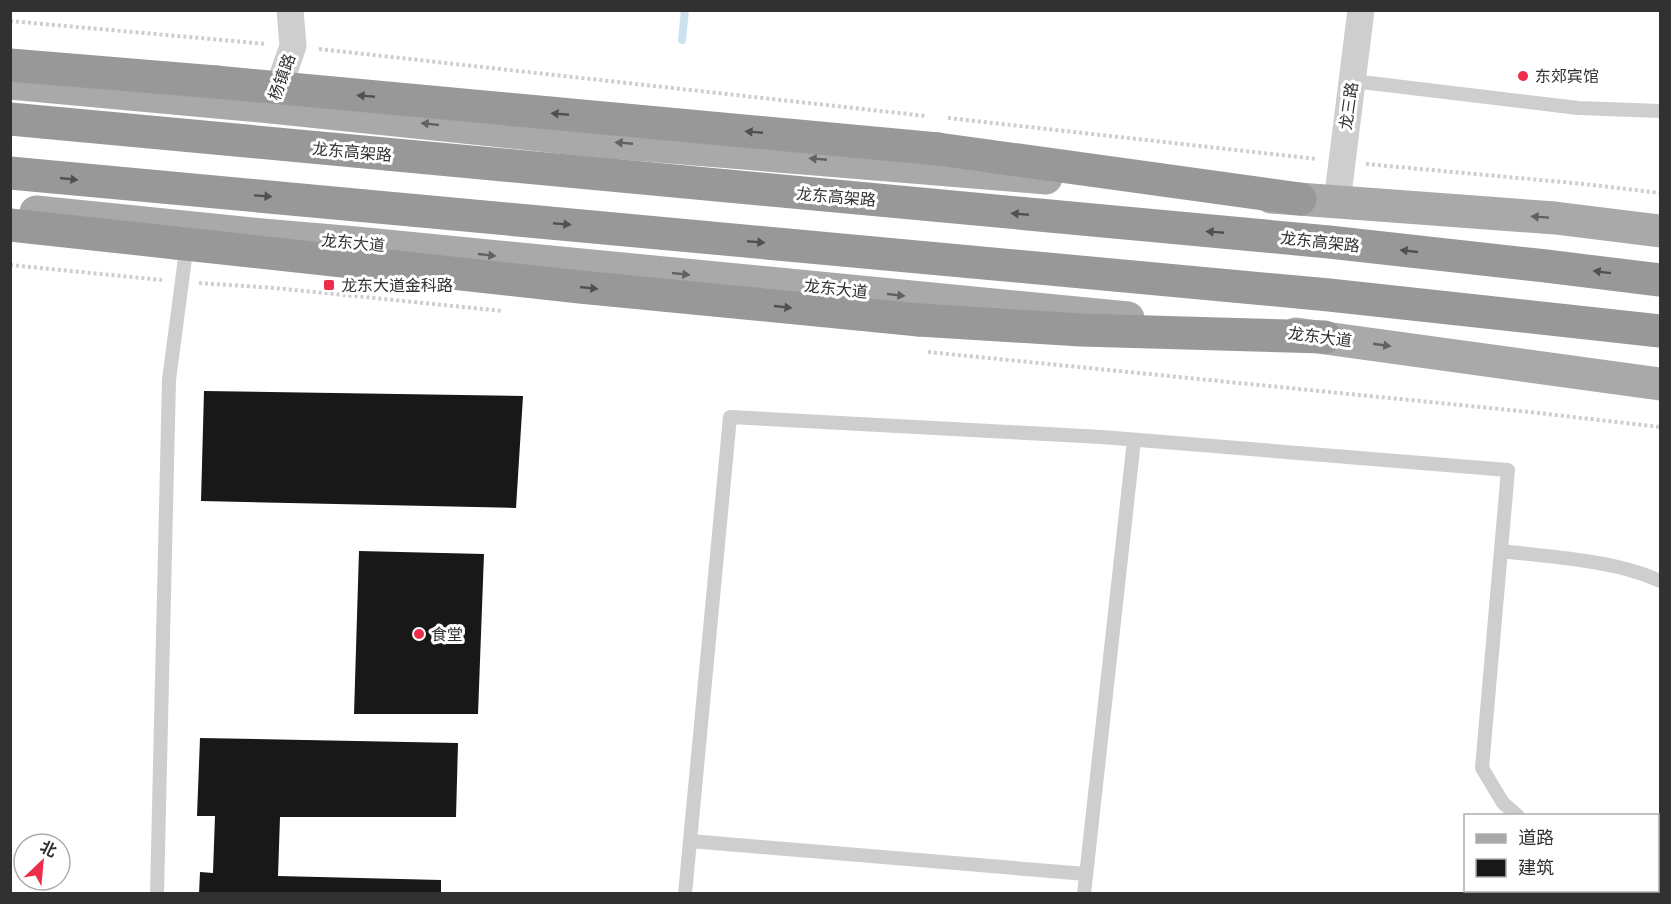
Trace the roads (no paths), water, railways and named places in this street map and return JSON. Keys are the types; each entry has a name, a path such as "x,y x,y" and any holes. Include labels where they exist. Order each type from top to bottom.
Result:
{"highway":[{"path":"10,66 227,83 938,149 1300,199"},
{"name":"龙东高架路","path":"10,119 1329,242 1660,280"},
{"path":"10,173 1329,295 1660,331"},
{"path":"10,225 580,287 920,320 1081,330 1325,337"}],"main road":[{"path":"10,83 597,141 1555,218 1660,231"},
{"name":"龙东大道","path":"10,209 1325,337 1660,384"}],"street":[{"name":"杨镇路","path":"271,108 293,46 290,10"},
{"name":"龙三路","path":"1337,202 1361,10"}],"lane":[{"path":"1353,81 1578,108 1660,111"},
{"path":"157,894 169,380 189,227"},
{"path":"685,894 730,417 1134,440 1508,471 1482,768 1503,803 1516,814"},
{"path":"1084,894 1134,440"},
{"path":"1501,551 1617,568 1660,581"},
{"path":"690,841 1086,874"}],"waterway":[{"path":"682,40 685,10"}],"place":[{"name":"东郊宾馆","path":"1523,76"},
{"name":"龙东大道金科路","path":"329,285"},
{"name":"食堂","path":"419,634"}]}
